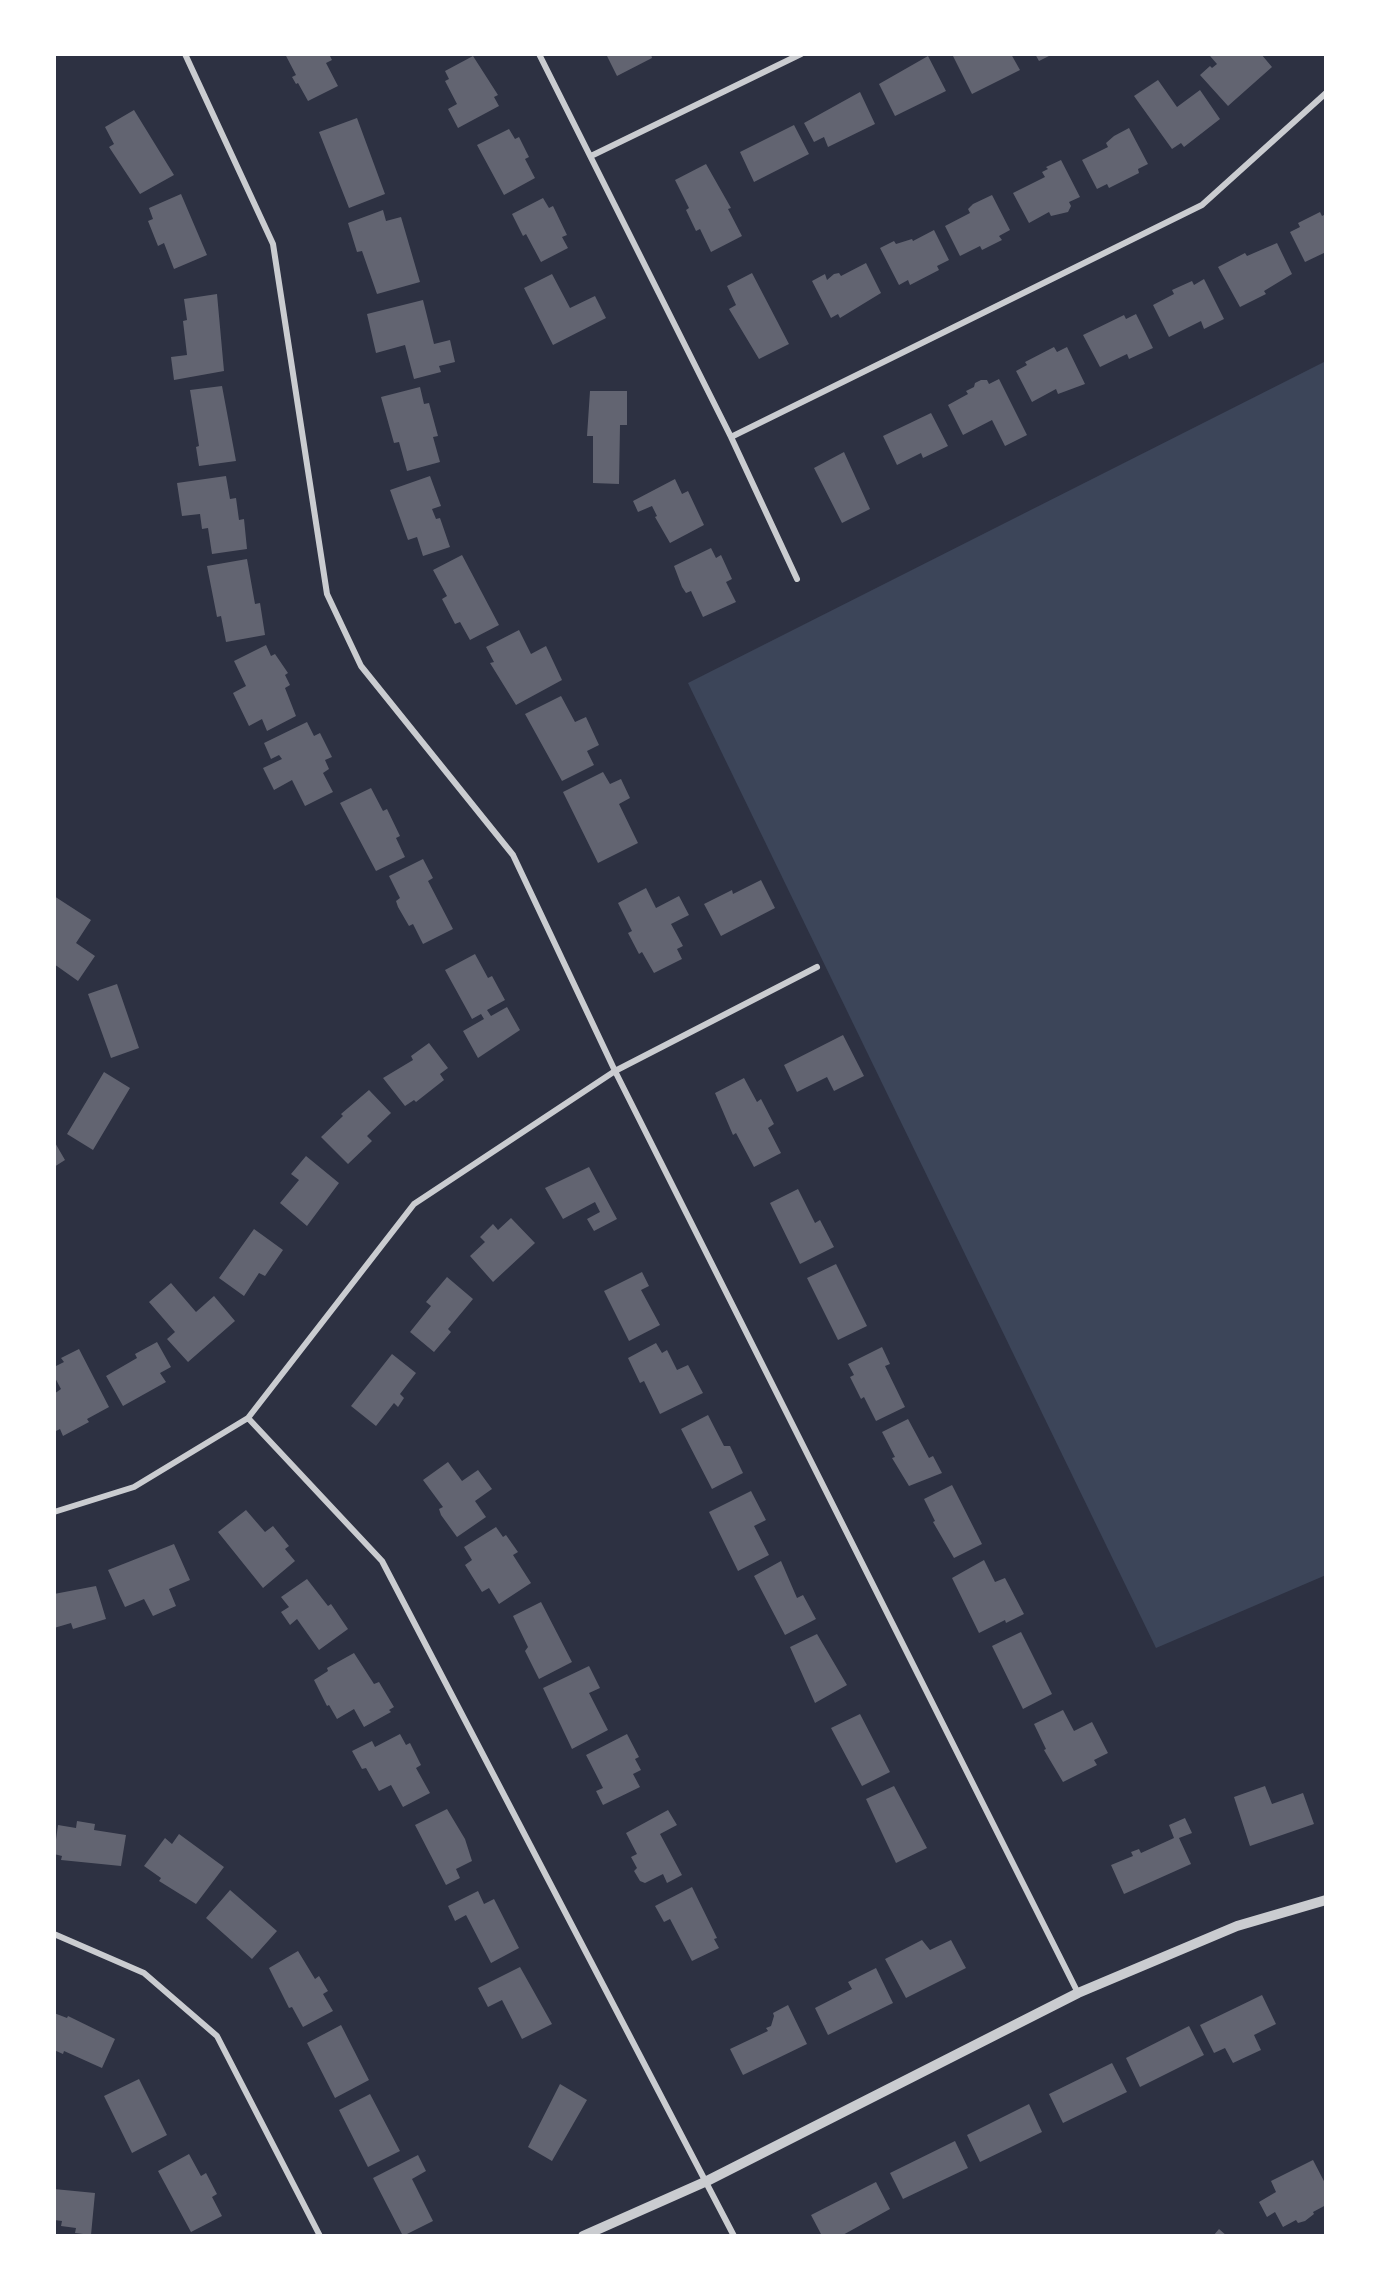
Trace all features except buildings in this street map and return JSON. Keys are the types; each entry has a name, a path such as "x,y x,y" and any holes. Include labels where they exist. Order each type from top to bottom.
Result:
{"street":[{"path":"185,54 273,244 327,594 361,666 513,855 615,1071 1078,1994"},
{"path":"539,54 731,437 797,579"},
{"path":"591,156 801,54"},
{"path":"731,437 1202,205 1326,93"},
{"path":"54,1512 134,1487 248,1418 414,1204 615,1071 817,968"},
{"path":"248,1418 382,1561 708,2181 734,2236"},
{"path":"583,2236 708,2181 1078,1994 1237,1926 1326,1900"},
{"path":"54,1934 144,1973 217,2036 320,2236"}],"shaded area":[{"path":"1326,361 1326,1575 1156,1648 688,683"}]}
